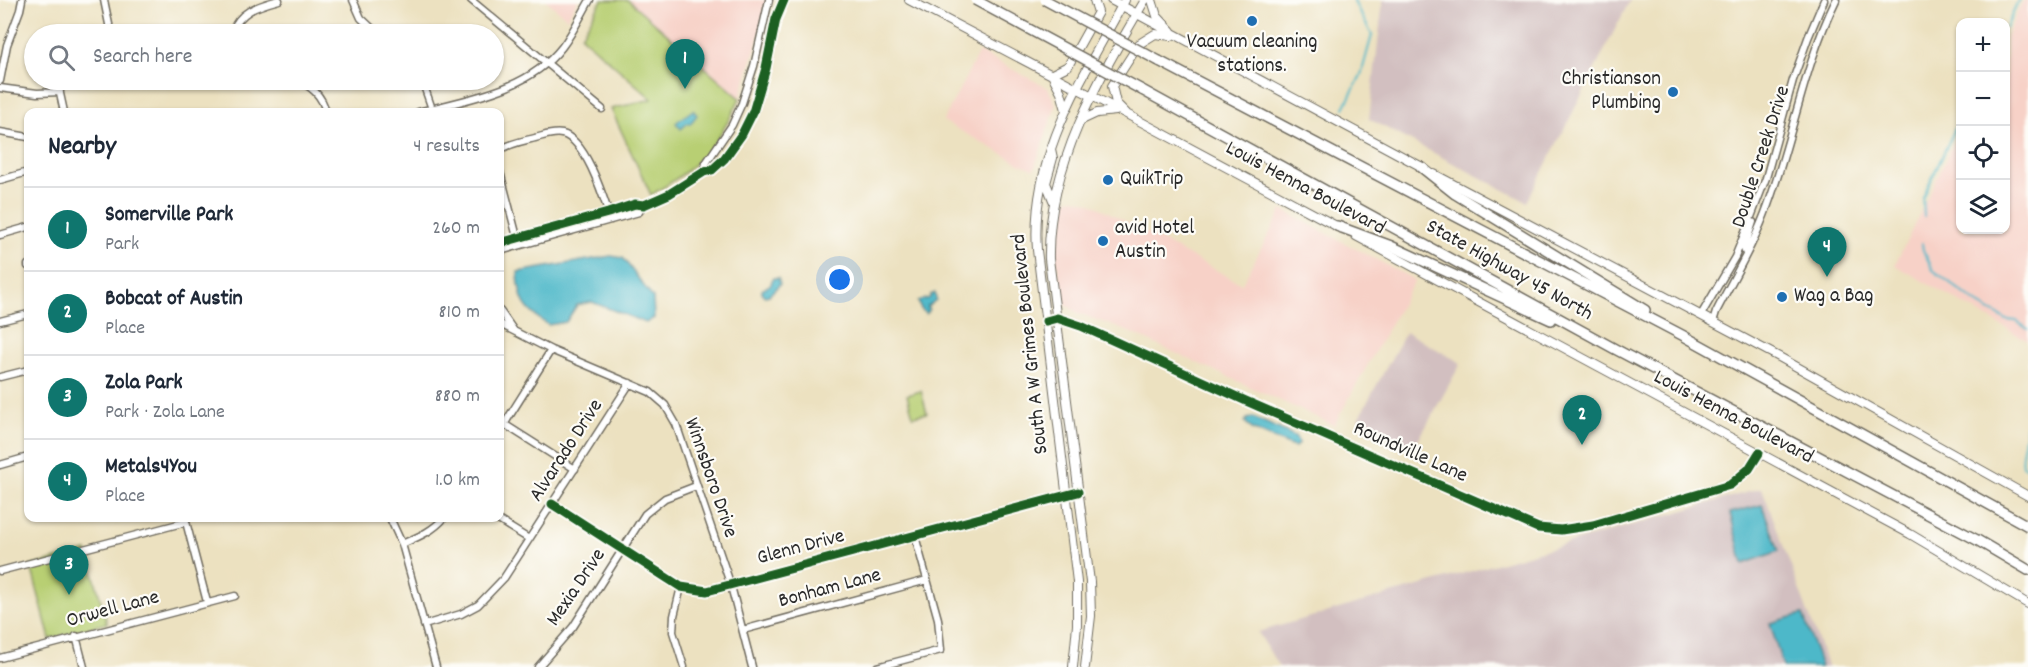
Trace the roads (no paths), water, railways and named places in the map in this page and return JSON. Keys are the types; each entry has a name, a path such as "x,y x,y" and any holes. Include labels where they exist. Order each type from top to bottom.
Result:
{"highway":[{"name":"State Highway 45 North","path":"975,0 1615,349 1977,540 2028,570"},
{"name":"State Highway 45 North","path":"1045,0 1159,62 1682,335 2028,525"},
{"path":"1421,167 1455,194 1642,308 1682,335"},
{"path":"1337,226 1391,246 1615,349"}],"main road":[{"name":"Louis Henna Boulevard","path":"909,0 1078,87 1116,111 1337,226 1910,534 2028,604"},
{"path":"1066,110 1061,92 1052,74 1068,66 1073,59 1098,12 1094,0"},
{"path":"1111,0 1123,3 1136,14 1176,36 1701,315 1911,429 2028,496"},
{"name":"South A W Grimes Boulevard","path":"1085,667 1091,616 1090,582 1049,242 1053,200 1069,152 1092,96 1144,0"},
{"path":"1152,0 1157,16 1176,36"},
{"name":"South A W Grimes Boulevard","path":"1073,667 1077,625 1077,582 1037,250 1036,217 1041,179 1066,110 1123,3"},
{"path":"1132,118 1116,103 1112,86 1139,44 1155,34 1176,36"},
{"path":"1082,120 1097,112 1116,111"},
{"path":"1051,148 1053,158 1046,183 1053,200"}],"street":[{"path":"0,81 7,45 22,0"},
{"path":"104,0 109,24"},
{"path":"236,24 249,10 279,0"},
{"path":"353,0 361,18 367,24"},
{"path":"471,0 500,24"},
{"path":"504,89 532,75 547,63 562,47 590,0"},
{"path":"704,172 706,163 732,125 742,103 754,66 769,0"},
{"path":"504,249 518,242 609,217 639,212 644,205 669,194 704,172 712,170 724,159 742,134 753,112 766,68 776,19 784,0"},
{"name":"Double Creek Drive","path":"1701,315 1735,257 1762,190 1793,80 1824,0"},
{"name":"Double Creek Drive","path":"1713,322 1768,206 1783,160 1804,79 1836,0"},
{"path":"504,27 602,109"},
{"path":"754,66 766,68"},
{"path":"0,88 37,93 60,92 63,108"},
{"path":"314,90 324,108"},
{"path":"426,90 432,108"},
{"path":"436,108 500,90"},
{"path":"0,132 24,136"},
{"path":"504,147 552,134 569,136 581,148 609,217"},
{"path":"0,180 24,173"},
{"path":"504,188 518,242"},
{"path":"1746,255 1744,249 1762,190"},
{"path":"0,235 24,228"},
{"path":"504,243 518,242"},
{"path":"0,321 24,315"},
{"name":"Winnsboro Drive","path":"504,317 514,331"},
{"path":"1046,321 1057,318"},
{"name":"Roundville Lane","path":"1057,318 1081,326 1246,401 1538,528 1561,531 1593,525 1730,485 1742,477 1759,453"},
{"name":"Winnsboro Drive","path":"504,326 551,350 650,392 665,405 676,424 731,586 752,667"},
{"path":"551,350 504,424 575,469"},
{"path":"0,377 24,371"},
{"name":"Alvarado Drive","path":"424,625 461,614 478,605 504,578 630,383"},
{"path":"0,465 24,458"},
{"name":"Mexia Drive","path":"541,666 573,627 645,514 665,498 696,486"},
{"name":"Glenn Drive","path":"552,504 681,587 707,591 1078,492"},
{"path":"0,572 178,522"},
{"path":"186,522 207,602"},
{"path":"392,522 402,544 436,667"},
{"path":"402,544 425,533 441,522"},
{"path":"501,522 529,539"},
{"path":"877,667 941,650 938,619 915,536"},
{"name":"Bonham Lane","path":"743,630 927,580"},
{"path":"681,587 674,616 673,632 684,667"},
{"name":"Orwell Lane","path":"0,658 76,636 235,596"},
{"path":"76,636 84,667"}],"water":[{"path":"693,110 697,115 690,124 688,123 681,129 676,123"},
{"path":"611,256 623,258 653,298 654,318 646,323 592,302 577,305 566,322 548,325 533,314 524,303 518,272"},
{"path":"773,278 778,278 780,284 765,296 762,290 771,284"},
{"path":"935,293 936,300 927,307 929,310 926,314 918,301 930,298 930,295"},
{"path":"1253,417 1295,436 1299,443 1295,447 1291,446 1252,429 1245,422"},
{"path":"1762,505 1779,551 1743,564 1730,513"},
{"path":"1803,614 1821,667 1783,667 1770,623"}],"waterway":[{"path":"1344,108 1361,75 1372,35 1353,0"},
{"path":"2010,19 2019,0"},
{"path":"1924,217 1923,198 1956,126"},
{"path":"1922,244 1933,270 1977,303 2028,329"},
{"path":"2028,421 2022,454 2023,465 2028,468"}],"place":[{"name":"Vacuum cleaning stations.","path":"1252,21"},
{"name":"Somerville Park","path":"685,89"},
{"name":"Christianson Plumbing","path":"1673,92"},
{"name":"QuikTrip","path":"1108,180"},
{"name":"avid Hotel Austin","path":"1103,241"},
{"name":"Metals4You","path":"1827,277"},
{"name":"Wag a Bag","path":"1782,297"},
{"name":"Bobcat of Austin","path":"1582,445"},
{"name":"Zola Park","path":"69,595"}]}
